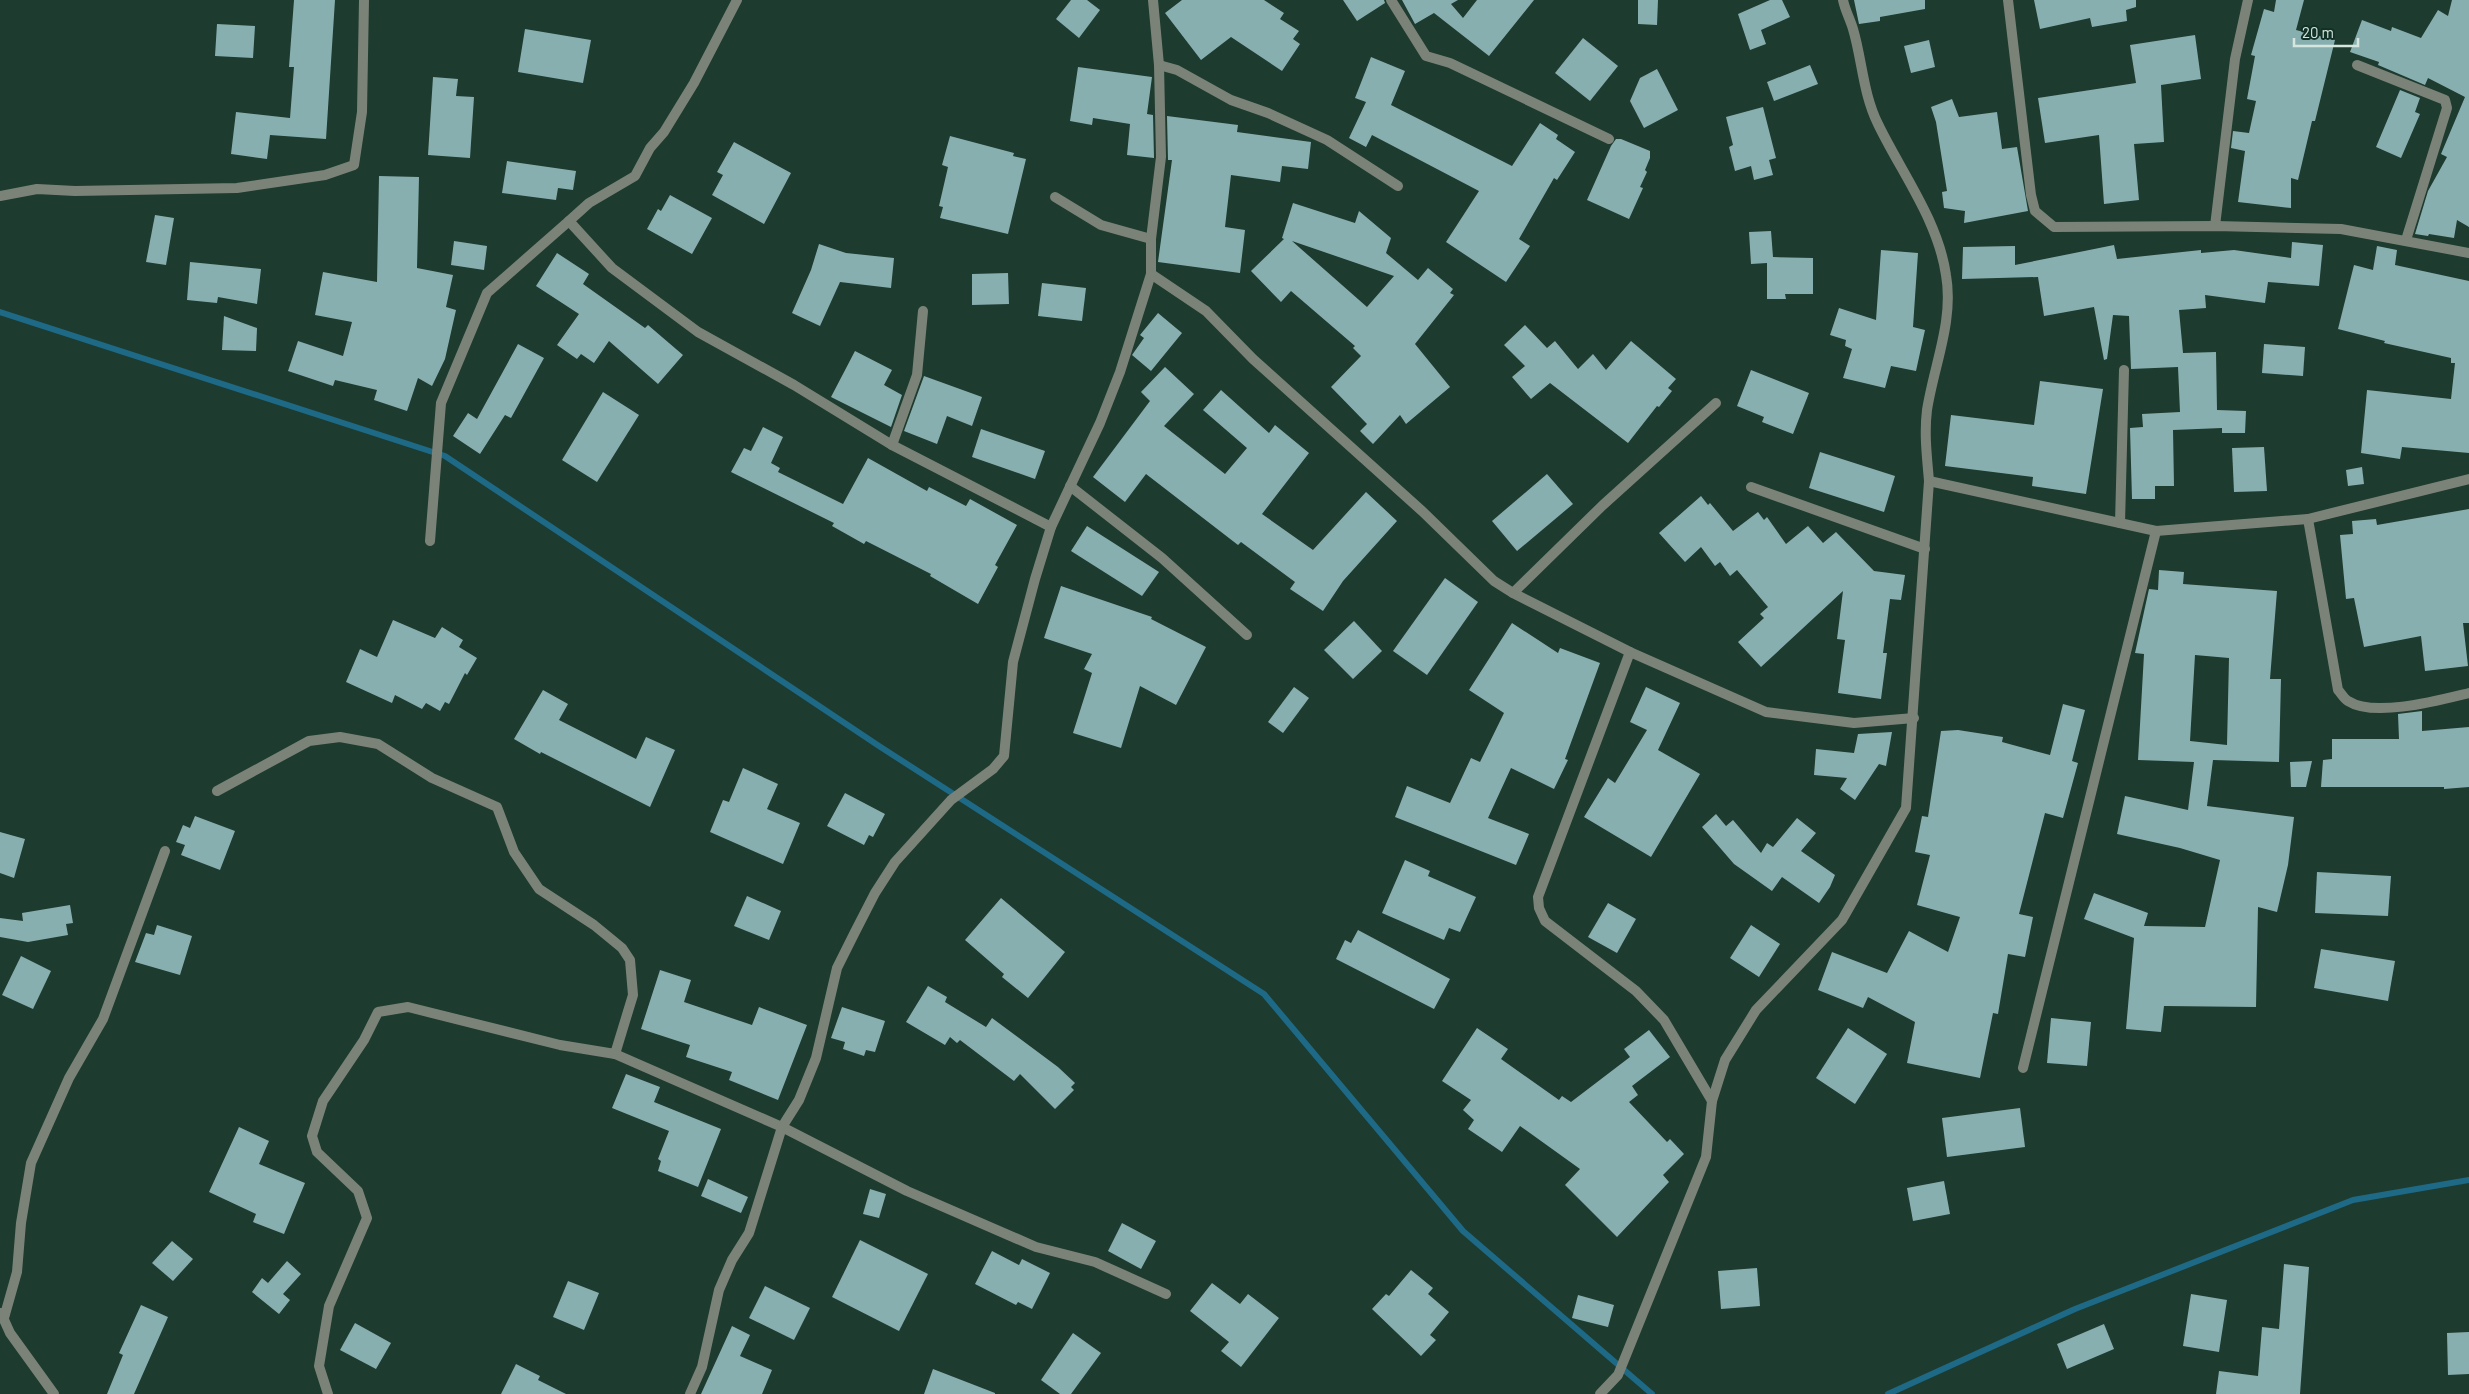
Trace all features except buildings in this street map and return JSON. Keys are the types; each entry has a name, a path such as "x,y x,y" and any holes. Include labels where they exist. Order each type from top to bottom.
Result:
{"street":[{"path":"0,196 37,189 84,191 237,188 325,175 354,165 362,112 364,0"},
{"path":"430,541 441,403 486,293 589,203 635,176 650,148 664,132 694,84 737,0"},
{"path":"690,1394 702,1367 719,1290 732,1260 749,1233 782,1127 799,1100 816,1058 837,968 875,893 895,862 930,821 955,797 993,769 1004,756 1013,662 1022,622 1051,527 1100,423 1120,372 1151,274 1151,239 1160,157 1159,65 1152,0"},
{"path":"1391,0 1426,56 1450,63 1609,139"},
{"path":"1600,1394 1618,1375 1706,1157 1712,1101 1725,1060 1756,1010 1842,920 1906,808 1914,718 1929,482 1925,439 1927,411 1945,328 1948,294 1946,274 1937,243 1918,198 1877,122 1843,0"},
{"path":"2008,0 2031,195 2035,210 2054,227 2215,226 2341,229 2469,252"},
{"path":"2215,226 2235,60 2248,0"},
{"path":"1159,65 1178,70 1231,100 1328,140 1398,186"},
{"path":"2357,65 2445,100 2447,108 2406,240"},
{"path":"1055,197 1101,225 1151,239"},
{"path":"569,221 612,268 698,332 794,385 892,445 1051,527"},
{"path":"1151,274 1206,311 1253,359 1422,511 1494,581 1514,594 1630,652 1766,712 1854,723 1914,718"},
{"path":"892,445 917,375 922,311"},
{"path":"2120,523 2124,370"},
{"path":"1514,594 1603,505 1716,403"},
{"path":"1929,482 2156,531 2308,520 2469,479"},
{"path":"1070,486 1162,558 1246,635"},
{"path":"1752,487 1925,549"},
{"path":"2308,520 2338,690 2347,701 2365,707 2417,705 2469,692"},
{"path":"2023,1068 2156,531"},
{"path":"1630,652 1538,897 1539,908 1544,921 1636,991 1664,1020 1712,1101"},
{"path":"218,791 309,741 340,737 378,744 432,778 497,807 514,852 539,889 594,925 622,948 630,960 633,995 616,1054"},
{"path":"54,1394 10,1333 2,1314 17,1272 21,1223 31,1163 69,1078 103,1019 165,851"},
{"path":"328,1394 319,1366 328,1306 367,1218 358,1192 317,1152 312,1136 323,1101 364,1040 378,1012 408,1007 560,1045 616,1054 782,1127 907,1191 1036,1247 1095,1262 1166,1294"}],"waterway":[{"path":"0,312 445,456 879,746 1264,994 1463,1231 1652,1394"},
{"path":"1888,1394 2075,1309 2353,1200 2469,1180"}]}
